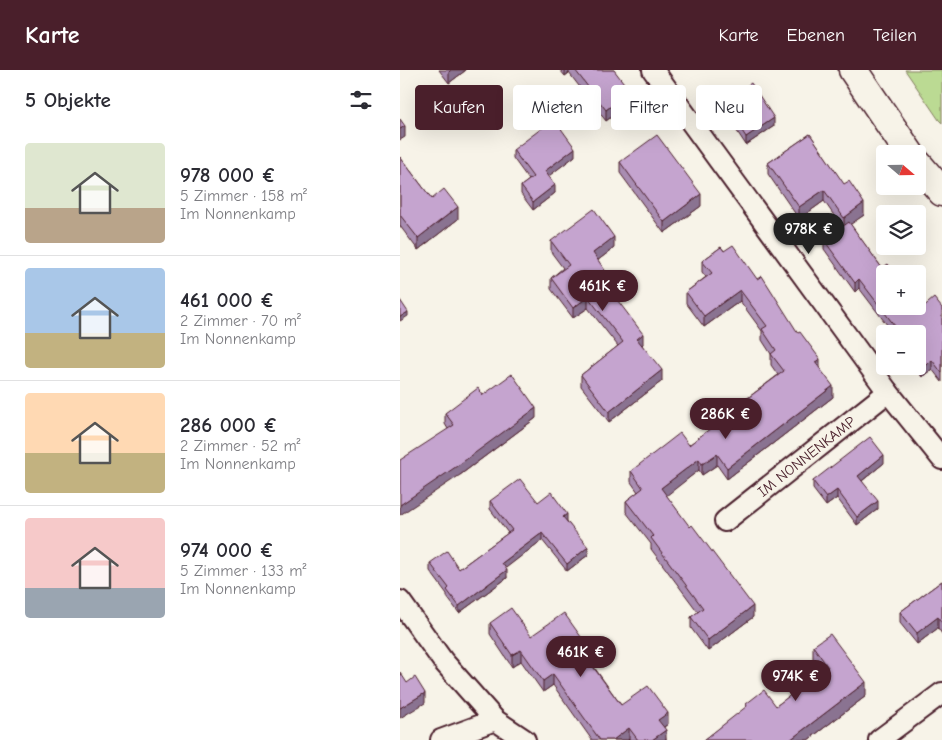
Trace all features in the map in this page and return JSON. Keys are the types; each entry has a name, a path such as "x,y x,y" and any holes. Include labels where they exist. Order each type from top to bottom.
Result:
{"main road":[{"path":"852,70 904,145"},
{"path":"926,173 942,192"}],"street":[{"path":"653,70 888,392 942,459"},
{"name":"IM NONNENKAMP","path":"725,521 888,392"},
{"path":"400,601 442,662 495,720 525,740"},
{"path":"879,740 942,693"},
{"path":"441,740 495,720"}],"green space":[{"path":"905,70 942,70 942,123 939,120"}],"building":[{"path":"575,70 614,70 625,85 611,85 611,106 606,110 601,104 601,85 587,85"},
{"path":"762,100 774,118 762,126"},
{"path":"400,119 405,126 400,129"},
{"path":"539,130 562,130 575,148 545,171 555,185 533,202 521,186 533,177 513,150"},
{"path":"741,130 756,130 746,137"},
{"path":"810,134 844,184 849,181 864,203 844,218 824,190 799,207 768,163"},
{"path":"657,135 701,194 664,222 620,162"},
{"path":"400,157 432,199 444,189 458,207 418,238 400,215"},
{"path":"594,209 614,237 593,253 618,289 612,293 643,334 637,339 662,370 609,412 581,375 623,342 588,297 573,308 551,278 569,265 551,241"},
{"path":"849,222 880,265 876,265 876,301 859,279 855,283 824,240"},
{"path":"733,245 757,279 762,276 798,333 800,332 820,359 815,362 833,386 727,468 717,454 702,464 699,459 661,488 690,527 692,525 753,606 708,640 691,617 703,608 626,501 643,488 631,471 680,433 689,445 784,371 771,354 776,350 762,329 767,326 740,290 704,316 686,292 712,273 702,261 721,247 724,251"},
{"path":"934,298 942,308 942,373 932,360 926,365 926,325 894,325 886,315 926,315 926,305"},
{"path":"400,300 408,312 400,317"},
{"path":"512,374 536,408 400,505 400,460 454,425 445,413 478,388 483,395"},
{"path":"870,437 884,455 858,476 878,501 857,517 837,490 826,498 813,481"},
{"path":"520,479 538,502 551,492 567,514 563,517 588,547 567,564 542,533 502,563 507,570 459,606 447,590 449,588 430,563 447,551 459,569 512,530 490,501"},
{"path":"942,581 942,623 938,617 917,633 900,612"},
{"path":"511,608 531,636 564,613 589,648 583,653 621,705 648,686 668,713 658,720 666,730 652,740 638,740 629,728 613,740 600,740 553,674 543,681 521,650 512,655 490,623"},
{"path":"830,634 866,682 790,740 704,740 764,690 776,706 828,667 813,646"},
{"path":"400,672 407,683 415,677 425,693 400,708"}]}
